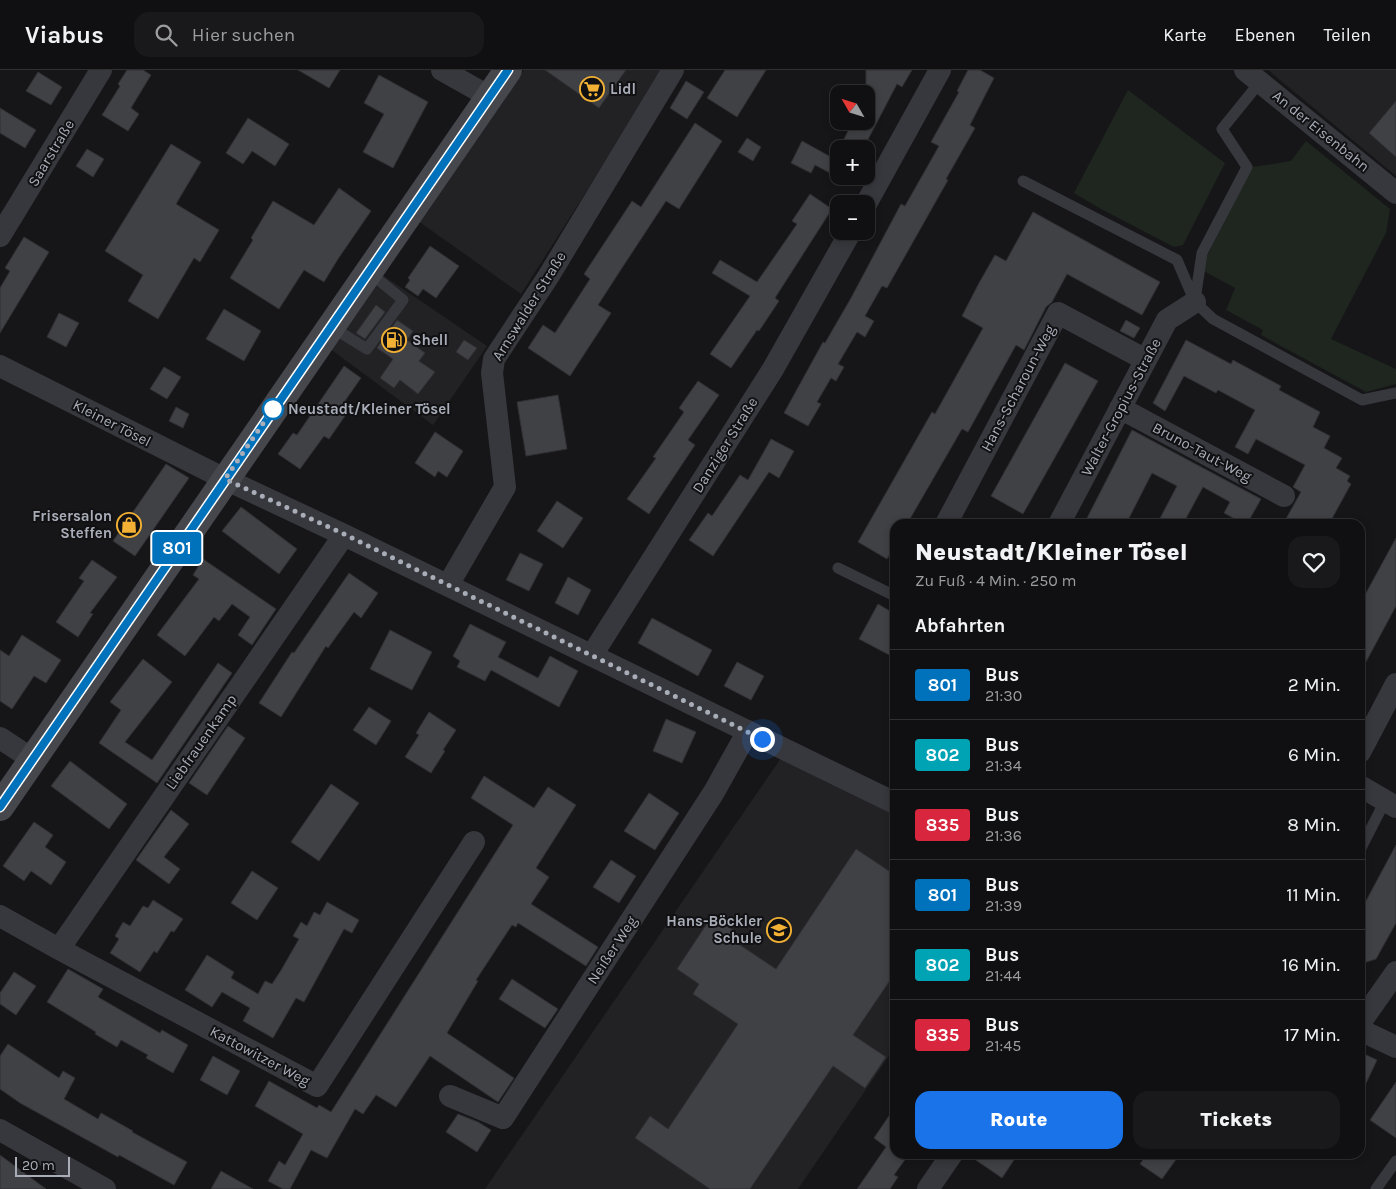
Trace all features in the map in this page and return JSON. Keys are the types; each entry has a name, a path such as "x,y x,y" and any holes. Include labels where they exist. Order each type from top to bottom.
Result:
{"street":[{"name":"Saarstraße","path":"0,236 102,70"},
{"path":"442,70 488,96"},
{"path":"0,807 368,270 508,70"},
{"name":"Arnswalder Straße","path":"448,585 505,487 492,373 494,359 548,277 673,70"},
{"path":"871,195 940,70"},
{"name":"An der Eisenbahn","path":"1253,76 1396,193"},
{"name":"Danziger Straße","path":"592,655 773,369 846,240"},
{"name":"Walter-Gropius-Straße","path":"1062,519 1168,320 1195,302"},
{"name":"Hans-Scharoun-Weg","path":"949,519 1058,313 1146,360"},
{"name":"Kleiner Tösel","path":"0,366 225,479 344,534 890,801"},
{"name":"Bruno-Taut-Weg","path":"1120,408 1284,496"},
{"name":"Liebfrauenkamp","path":"59,949 344,534"},
{"path":"1365,743 1396,684"},
{"name":"Neißer Weg","path":"450,1096 503,1118 714,792 748,731"},
{"path":"0,738 32,759"},
{"path":"1365,789 1390,804"},
{"name":"Kattowitzer Weg","path":"0,916 317,1086 474,842"},
{"path":"1365,1016 1396,972"},
{"path":"1365,1032 1396,1047"},
{"path":"0,1130 105,1189"},
{"path":"928,1189 949,1159"}],"lane":[{"path":"1195,302 1202,253 1247,167 1222,129 1253,76"},
{"path":"1024,181 1176,260 1195,302 1213,319 1362,400 1396,393"},
{"path":"330,326 367,349 403,300 368,270"},
{"path":"838,568 890,594"},
{"path":"1365,842 1390,804"},
{"path":"1376,1189 1396,1161"}],"shaded area":[{"path":"524,70 664,70 521,294 418,221"},
{"path":"1268,70 1396,70 1396,176"},
{"path":"1128,90 1225,163 1183,245 1174,247 1074,193"},
{"path":"1306,141 1390,209 1386,233 1331,339 1396,369 1396,384 1366,392 1261,335 1263,330 1226,310 1235,288 1202,270 1204,262 1252,167 1291,161"},
{"path":"381,274 487,346 433,425 329,348"},
{"name":"Hans-Böckler Schule","path":"781,758 890,810 890,1054 798,1189 485,1189"}],"building":[{"path":"127,70 143,70 151,75 131,108 139,114 128,131 102,115 120,86 118,84"},
{"path":"298,70 340,70 329,88"},
{"name":"Lidl","path":"545,70 626,70 599,108"},
{"path":"725,70 766,70 737,117 707,98"},
{"path":"866,70 912,70 902,87 897,84 875,126 875,85 866,85"},
{"path":"968,70 980,70 994,78 970,125 975,128 887,288 882,286 865,316 874,321 865,337 857,332 838,364 844,367 836,381 831,378 817,402 821,404 808,426 784,413 823,342 825,343 851,298 901,204 905,206 939,146 931,142 959,92 957,91"},
{"path":"38,72 62,87 51,105 26,91"},
{"path":"379,75 428,102 393,168 363,152 384,114 364,103"},
{"path":"686,81 704,92 687,119 670,108"},
{"path":"1396,101 1396,157 1369,133"},
{"path":"0,108 36,130 25,148 0,133"},
{"path":"248,118 289,144 275,166 252,151 243,164 226,153"},
{"path":"695,123 722,141 679,209 666,201 598,305 611,313 570,376 528,348 543,325 555,333 590,279 584,274 632,201 641,207"},
{"path":"848,130 873,130 868,140 844,140"},
{"path":"747,138 761,147 753,161 738,152"},
{"path":"802,141 830,156 830,173 815,165 811,173 791,163"},
{"path":"171,144 201,162 176,204 219,230 200,262 194,258 158,319 128,301 143,275 105,251"},
{"path":"87,149 104,159 93,177 76,166"},
{"path":"339,188 371,211 324,282 304,270 279,309 230,278 253,240 251,238 273,201 314,225"},
{"path":"810,194 830,208 830,212 775,298 779,301 731,368 710,354 750,296 712,273 720,260 757,282 797,224 792,221"},
{"path":"1033,212 1160,282 1142,315 1067,274 1052,302 1046,307 1024,350 1016,345 968,432 962,429 910,519 890,519 890,554 887,559 858,542 932,412 935,414 983,328 962,316 979,283 995,255 1006,261"},
{"path":"24,237 49,252 0,333 0,288 10,271 5,268"},
{"path":"430,246 459,266 436,298 423,289 418,296 405,287 410,280 408,278"},
{"path":"376,305 385,312 365,339 356,333"},
{"path":"224,309 261,331 244,361 206,339"},
{"path":"59,313 79,323 66,347 47,337"},
{"path":"397,320 413,331 407,340 425,353 419,361 435,372 418,394 400,380 394,388 380,378 393,359 377,348"},
{"path":"1126,320 1140,328 1134,338 1120,331"},
{"path":"464,340 477,348 468,360 456,352"},
{"path":"1186,340 1231,364 1233,360 1281,386 1279,390 1320,412 1313,427 1330,436 1324,448 1342,458 1336,468 1350,476 1347,481 1351,484 1332,519 1286,519 1301,492 1293,487 1305,465 1256,439 1248,454 1235,447 1255,410 1218,390 1216,393 1184,376 1165,411 1153,403"},
{"path":"1065,363 1098,381 1023,514 991,496"},
{"path":"344,366 361,378 340,408 347,413 329,439 324,436 300,469 278,454 293,433 297,435"},
{"path":"164,367 181,377 167,399 150,389"},
{"path":"698,381 719,395 688,440 695,445 649,514 627,499 656,458 653,457 684,412 679,408"},
{"path":"558,395 567,449 526,456 517,402"},
{"path":"176,407 189,414 183,428 169,421"},
{"path":"1132,430 1261,499 1250,519 1235,519 1224,513 1230,502 1203,487 1186,519 1160,519 1177,486 1152,473 1129,519 1087,519"},
{"path":"435,432 463,451 447,477 438,471 435,477 415,463"},
{"path":"771,439 794,451 779,478 769,472 713,556 689,540 708,513 712,516 740,475 748,480"},
{"path":"166,464 189,478 135,556 113,541"},
{"path":"557,501 583,518 563,548 537,531"},
{"path":"241,507 297,549 279,574 222,531"},
{"path":"1396,538 1396,606 1365,664 1365,595"},
{"path":"520,553 543,564 529,591 506,580"},
{"path":"203,559 276,609 252,645 238,635 250,617 232,604 219,621 214,617 185,656 157,635 199,579 193,575"},
{"path":"92,560 117,577 90,613 93,614 78,637 56,622 84,581 79,578"},
{"path":"349,573 378,593 361,618 354,612 328,648 326,646 281,717 259,703 292,652 294,653"},
{"path":"568,577 591,590 578,615 555,603"},
{"path":"878,604 890,611 890,655 859,639"},
{"path":"652,618 712,650 698,676 638,643"},
{"path":"470,624 506,642 498,657 538,678 550,656 578,671 559,707 491,670 485,681 457,667 460,661 453,656"},
{"path":"390,630 432,652 412,690 370,669"},
{"path":"22,635 61,660 46,683 34,676 12,709 0,701 0,650 9,656"},
{"path":"143,659 172,682 125,742 152,760 218,663 232,673 157,783 99,743 121,710 110,702"},
{"path":"737,662 764,676 751,700 724,686"},
{"path":"369,707 391,721 376,745 353,730"},
{"path":"429,712 456,730 431,773 405,757 419,735 416,733"},
{"path":"666,719 696,732 682,763 653,751"},
{"path":"228,726 245,738 207,795 189,783"},
{"path":"70,761 127,804 109,829 51,786"},
{"path":"484,776 534,808 548,787 576,805 536,868 549,877 531,904 598,947 586,966 518,923 516,927 512,925 476,980 478,981 447,1033 514,1078 498,1102 430,1056 396,1107 376,1095 363,1114 355,1109 327,1158 311,1150 290,1189 283,1189 268,1181 279,1161 285,1165 303,1134 255,1106 269,1081 317,1108 319,1105 331,1112 513,825 471,798"},
{"path":"331,784 359,803 319,861 291,842"},
{"path":"649,793 679,813 655,850 624,831"},
{"path":"171,810 189,824 164,857 180,869 169,884 136,860"},
{"path":"34,822 53,835 45,847 66,862 51,885 31,871 24,881 3,866"},
{"path":"1396,845 1396,923 1376,959 1365,962 1365,903"},
{"path":"856,849 890,872 890,980 853,1035 886,1057 865,1088 833,1066 750,1189 710,1189 635,1138 650,1116 668,1129 738,1024 693,994 699,984 677,969 712,916 736,932 731,939 776,969"},
{"path":"611,860 636,876 619,903 593,887"},
{"path":"252,871 278,888 257,920 231,903"},
{"path":"153,900 183,919 174,932 171,931 157,953 154,951 140,972 110,953 119,939 115,936 123,922 130,926 143,906 148,908"},
{"path":"327,902 359,920 352,933 344,929 304,1002 296,998 273,1038 243,1021 250,1008 222,992 212,1007 185,990 207,955 234,972 231,978 258,994 265,981 272,984 280,972 299,939 293,936 301,922 307,926 314,912 320,915"},
{"path":"68,969 103,989 98,997 160,1033 162,1030 188,1045 173,1073 146,1058 148,1055 121,1040 117,1047 47,1002"},
{"path":"14,972 36,986 16,1015 0,1004 0,993"},
{"path":"512,979 558,1009 545,1028 499,999"},
{"path":"8,1044 59,1078 63,1071 75,1078 64,1099 98,1119 101,1113 187,1162 174,1185 119,1155 118,1157 20,1103 0,1089 0,1056"},
{"path":"1365,1054 1377,1060 1365,1085"},
{"path":"213,1056 240,1071 227,1095 200,1080"},
{"path":"1396,1082 1396,1138 1370,1120"},
{"path":"458,1114 478,1122 491,1130 477,1152 446,1132"},
{"path":"890,1114 890,1159 905,1159 894,1175 898,1177 890,1189 857,1189 886,1147 874,1138"},
{"path":"0,1155 46,1189 0,1189"},
{"path":"974,1159 1015,1159 1002,1178"},
{"path":"1144,1159 1176,1159 1162,1179 1140,1164"},
{"path":"221,1171 253,1189 211,1189"}],"bus line":[{"name":"801","path":"0,807 368,270 508,70"}],"place":[{"name":"Lidl","path":"592,89"},
{"name":"Shell","path":"394,340"},
{"name":"Neustadt/Kleiner Tösel","path":"273,409"},
{"name":"Frisersalon Steffen","path":"129,525"},
{"name":"Hans-Böckler Schule","path":"779,930"}],"route":[{"path":"273,409 225,479 344,534 762,739"}]}
